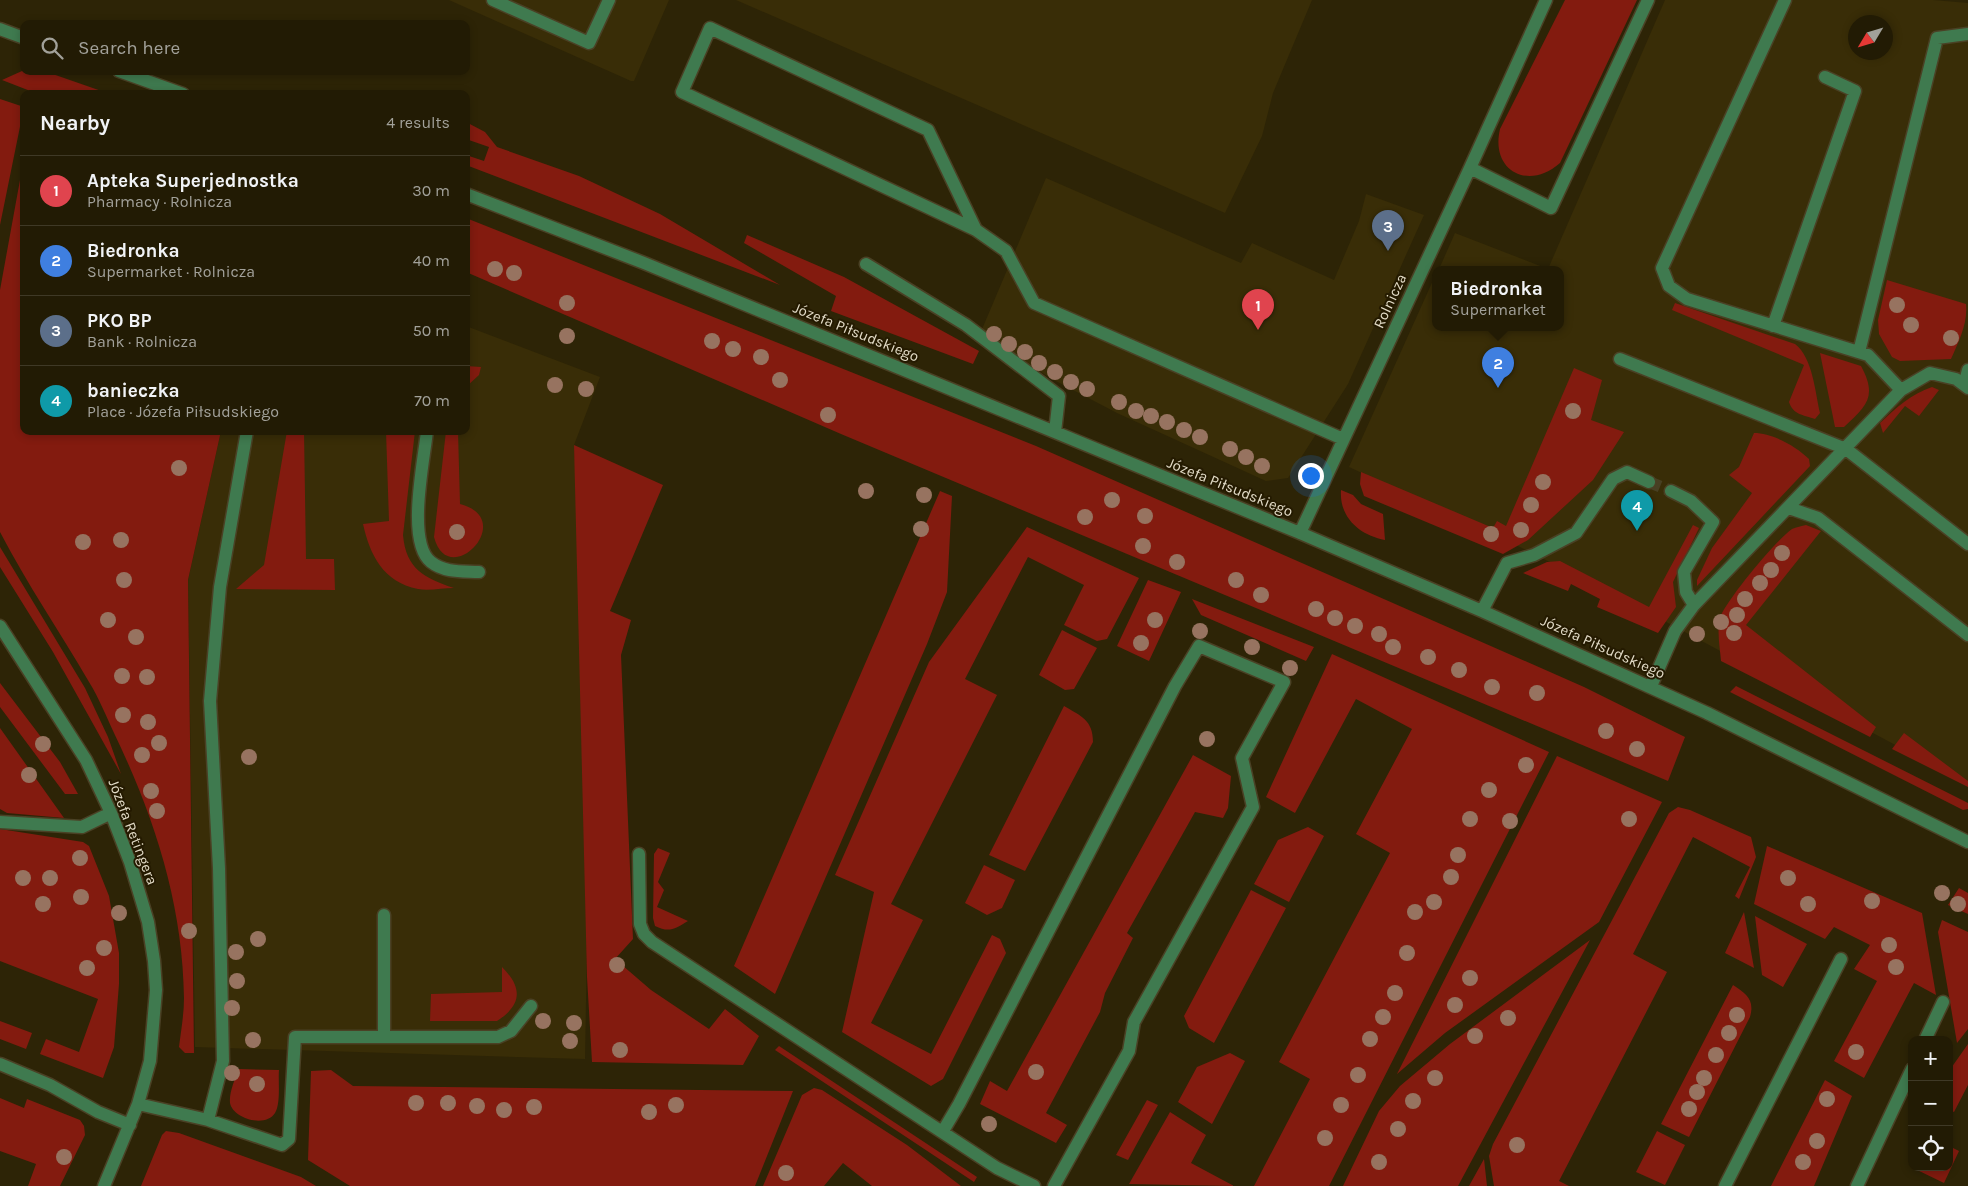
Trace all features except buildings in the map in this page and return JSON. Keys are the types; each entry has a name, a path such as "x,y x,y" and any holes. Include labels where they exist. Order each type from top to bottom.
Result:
{"street":[{"path":"493,0 589,43 609,0"},
{"name":"Rolnicza","path":"1300,533 1546,0"},
{"path":"1470,168 1551,208 1648,0"},
{"path":"1785,0 1662,268 1669,286 1687,299 1868,355 1901,390"},
{"path":"976,230 928,130 710,28 682,92 976,230 1006,251 1034,303 1343,439"},
{"path":"0,29 20,36"},
{"path":"1859,352 1936,38 1968,34"},
{"path":"130,75 172,90"},
{"path":"1773,326 1855,91 1825,77"},
{"name":"Józefa Piłsudskiego","path":"470,196 626,255 1300,533 1482,611 1651,686 1968,842"},
{"path":"866,264 966,325 1059,396 1055,432"},
{"path":"1620,359 1846,449 1968,544"},
{"path":"1966,387 1968,370"},
{"path":"1651,686 1675,631 1694,605 1901,390 1930,373 1956,379 1966,387"},
{"path":"208,1120 224,1061 220,868 210,701 220,587 246,435"},
{"path":"428,435 418,522 420,546 430,562 450,571 479,572"},
{"path":"1482,611 1507,563 1534,555 1576,533 1613,479 1627,472 1649,482"},
{"path":"1672,491 1691,501 1712,522 1684,572 1686,592 1694,605"},
{"path":"1789,508 1818,518 1968,635"},
{"name":"Józefa Retingera","path":"0,626 86,760 111,813 133,870 148,922 156,990 150,1061 130,1126 104,1186"},
{"path":"943,1131 964,1096 1175,686 1199,646 1284,682 1242,758 1253,807 1134,1022 1129,1051 1054,1186"},
{"path":"0,822 82,827 111,813"},
{"path":"639,854 640,924 644,934 652,942 997,1168 1034,1186"},
{"path":"384,915 384,1037"},
{"path":"1725,1186 1841,959"},
{"path":"1927,1036 1943,1002"},
{"path":"138,1104 208,1120 282,1145 288,1139 295,1037 498,1038 511,1031 531,1006"},
{"path":"0,1064 50,1085 98,1112 130,1126"},
{"path":"1857,1186 1908,1078"}],"shaded area":[{"path":"449,0 669,0 634,81 631,81"},
{"path":"736,0 1312,0 1273,93 1262,136 1225,213"},
{"path":"1565,0 1637,0 1560,163 1548,171 1525,176 1506,166 1498,144 1500,129"},
{"path":"1665,0 1933,0 1968,3 1968,784 1627,601 1500,537 1349,467 1432,283 1432,331 1564,331 1564,266 1549,266"},
{"path":"20,72 20,75 55,75 99,90 28,90 2,80"},
{"path":"0,99 20,106 20,127 0,225"},
{"path":"470,124 485,132 497,147 579,176 660,214 780,285 470,167 470,156 484,161 489,147 470,140"},
{"path":"1046,178 1241,263 1252,243 1334,280 1359,221 1366,194 1424,215 1348,384 1288,478 1266,481 1117,413 1052,379 980,334"},
{"path":"20,180 20,435 220,435 188,580 194,1053 185,1053 179,1047 184,998 178,929 164,861 142,796 96,694 0,532 0,290"},
{"path":"470,220 1036,446 1584,687 1685,737 1668,781 841,434 470,274"},
{"path":"1455,233 1540,266 1440,266"},
{"path":"747,235 844,277 979,351 973,364 831,311 836,296 744,243"},
{"path":"1887,280 1966,304 1966,318 1960,339 1951,359 1900,361 1892,357 1879,334 1878,320"},
{"path":"1675,303 1795,344 1801,350 1810,366 1820,413 1815,419 1803,415 1793,410 1789,402 1804,365 1672,310"},
{"path":"470,328 600,377 574,445 591,717 585,1059 195,1047 188,580 220,435 470,435"},
{"path":"1820,353 1861,366 1869,386 1869,393 1864,407 1844,427 1835,427"},
{"path":"470,366 481,367 479,375 470,383"},
{"path":"1574,368 1602,380 1591,420 1624,432 1593,480 1528,540 1503,554 1364,496 1360,484 1361,472 1493,528 1497,521 1506,526"},
{"path":"1932,387 1939,390 1919,416 1905,406 1883,433 1880,423 1911,398"},
{"path":"1754,433 1768,435 1791,445 1809,459 1810,466 1697,586 1697,580 1712,548 1752,493 1729,475 1739,467"},
{"path":"286,435 304,435 306,559 334,559 335,590 236,589 264,565"},
{"path":"386,435 415,435 403,535 405,547 413,564 425,576 454,588 422,590 406,585 387,574 374,556 363,524 389,521"},
{"path":"446,435 458,435 460,504 476,512 483,523 481,536 474,547 464,555 452,557 442,552 434,537"},
{"path":"574,445 663,485 610,611 631,620 621,655 633,939 615,959 651,990 709,1029 725,1009 759,1036 743,1065 592,1062 587,977"},
{"path":"1341,490 1353,495 1361,504 1383,514 1385,540 1367,534 1352,523 1343,508"},
{"path":"940,491 952,496 947,592 927,644 775,994 734,966"},
{"path":"1693,525 1699,528 1673,582 1676,607 1658,633 1597,607 1600,599 1571,584 1568,591 1523,573 1547,562 1560,561 1649,607"},
{"path":"1806,525 1821,531 1746,625 1876,727 1870,737 1721,661 1719,626 1721,615 1726,606 1764,556 1784,535 1792,529"},
{"path":"1027,527 1139,578 1107,639 1097,641 1064,625 1084,585 1028,557 965,679 997,695 891,904 923,920 871,1023 931,1054 992,935 1000,939 1006,953 943,1079 931,1086 842,1032 874,892 835,875 929,662"},
{"path":"0,547 85,688 108,737 121,774 53,652 0,567"},
{"path":"1148,580 1181,592 1149,661 1117,646"},
{"path":"1192,599 1314,647 1306,661 1201,615"},
{"path":"1062,630 1097,648 1074,689 1065,690 1039,675"},
{"path":"1332,654 1549,752 1329,1186 1254,1186 1310,1079 1279,1062 1390,853 1356,834 1412,729 1356,699 1295,813 1266,797"},
{"path":"0,683 60,762 78,794 65,794 0,707"},
{"path":"1736,686 1968,803 1968,809 1963,810 1730,692"},
{"path":"1064,706 1085,720 1091,728 1093,742 1025,871 989,855"},
{"path":"0,728 64,818 7,813 0,809"},
{"path":"1904,733 1968,781 1968,787 1892,749"},
{"path":"1193,755 1231,776 1228,808 1223,818 1195,812 1127,933 1133,938 1105,993 1100,1012 1046,1113 1067,1125 1056,1143 980,1104 990,1081 1007,1091"},
{"path":"1557,756 1662,802 1599,922 1445,1033 1397,1074"},
{"path":"1678,807 1690,810 1751,837 1756,857 1739,899 1735,896 1750,867 1693,837 1633,954 1667,972 1559,1181 1569,1186 1494,1186 1489,1156 1493,1144 1669,813"},
{"path":"1308,827 1324,836 1289,902 1254,884 1278,840"},
{"path":"0,829 83,842 89,846 109,896 119,953 119,984 114,1047 103,1078 40,1054 46,1039 79,1052 98,999 0,961"},
{"path":"1767,846 1922,913 1936,995 1914,983 1864,1078 1834,1061 1877,981 1854,969 1870,945 1834,927 1825,939 1754,904"},
{"path":"658,848 670,853 658,882 664,890 657,907 688,921 668,930 655,926 653,918 654,854"},
{"path":"984,865 1015,880 1002,908 987,915 965,903"},
{"path":"1959,888 1968,893 1968,914 1948,905"},
{"path":"1251,890 1286,908 1214,1043 1189,1028 1184,1016"},
{"path":"1744,912 1754,968 1725,953"},
{"path":"1755,916 1807,944 1783,987 1762,975"},
{"path":"1942,920 1968,932 1968,1029 1957,1043 1938,932"},
{"path":"1590,940 1458,1186 1343,1186 1379,1111 1400,1086 1450,1044"},
{"path":"502,967 513,981 517,995 512,1008 506,1015 497,1021 430,1021 431,994 502,992"},
{"path":"1733,985 1745,994 1750,1001 1750,1017 1689,1137 1661,1124"},
{"path":"0,1021 32,1033 26,1049 0,1039"},
{"path":"1968,1044 1968,1085 1954,1112 1953,1112 1953,1065"},
{"path":"779,1046 977,1177 974,1182 775,1050"},
{"path":"1230,1053 1245,1061 1212,1124 1178,1102 1197,1067"},
{"path":"239,1069 279,1070 278,1104 271,1118 258,1121 250,1120 232,1109 230,1094"},
{"path":"331,1070 353,1086 793,1091 755,1186 350,1186 308,1160 311,1071"},
{"path":"1825,1080 1852,1096 1814,1186 1771,1186"},
{"path":"814,1088 822,1090 907,1145 961,1186 872,1186 843,1163 824,1186 763,1186 802,1095"},
{"path":"0,1098 24,1108 27,1099 80,1120 84,1126 85,1135 60,1186 28,1186 36,1164 0,1151"},
{"path":"1147,1100 1158,1105 1128,1160 1116,1155"},
{"path":"1170,1112 1206,1135 1191,1163 1234,1186 1129,1184"},
{"path":"166,1131 179,1133 301,1177 316,1186 141,1186 162,1135"},
{"path":"1657,1131 1685,1145 1665,1185 1636,1172"},
{"path":"1953,1148 1959,1151 1953,1164"},
{"path":"1484,1159 1487,1186 1469,1186"},
{"path":"1919,1171 1950,1171 1944,1183"}],"tunnel":[{"path":"1649,482 1671,491"}],"place":[{"name":"PKO BP","path":"1388,251"},
{"name":"Apteka Superjednostka","path":"1258,330"},
{"name":"Biedronka","path":"1498,388"},
{"name":"banieczka","path":"1637,531"}]}
